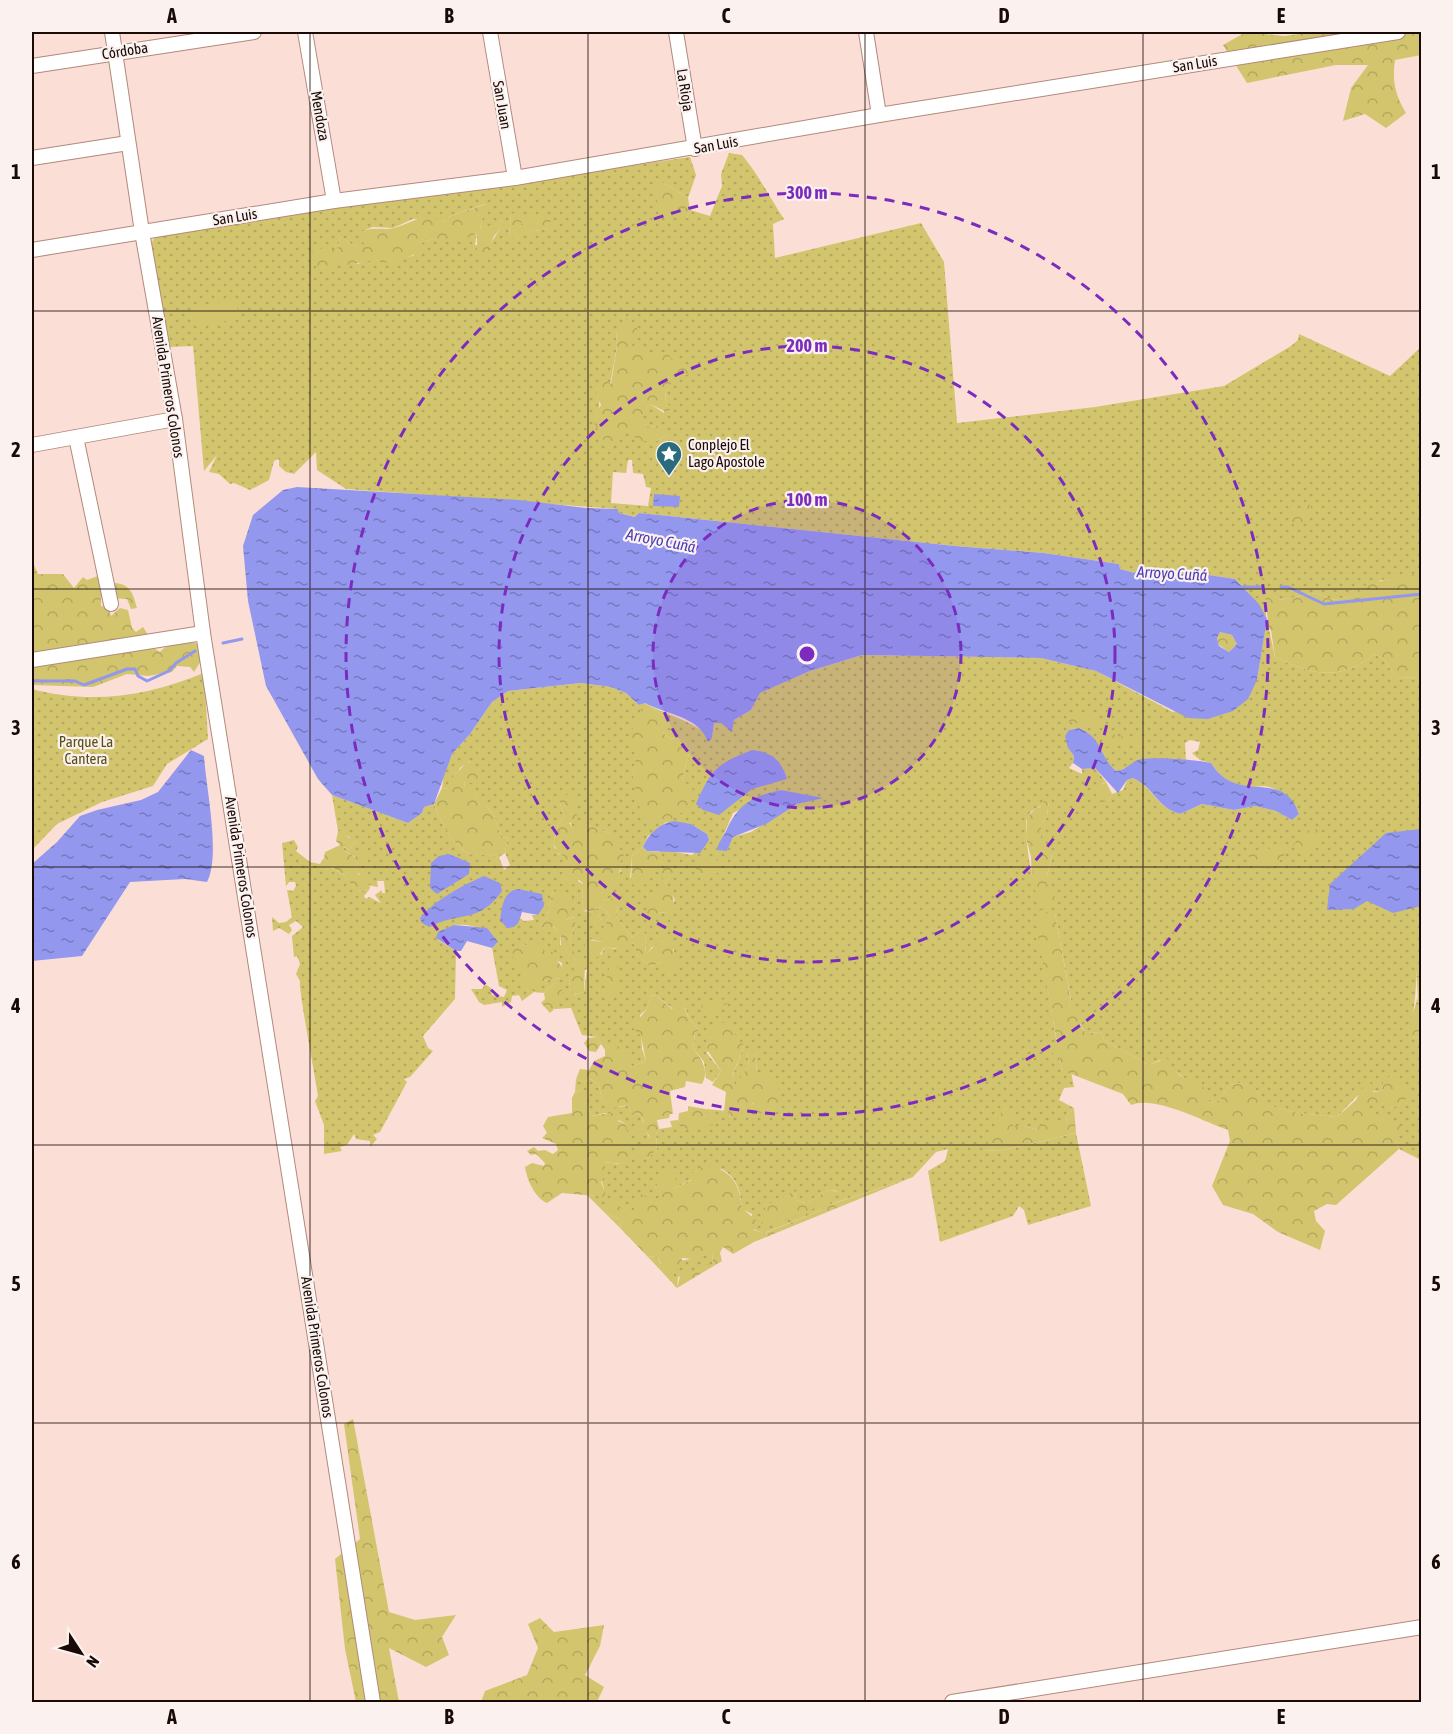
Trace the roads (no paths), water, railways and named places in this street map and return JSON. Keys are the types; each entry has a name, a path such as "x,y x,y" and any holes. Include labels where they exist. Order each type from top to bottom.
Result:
{"street":[{"name":"Avenida Primeros Colonos","path":"112,32 142,232 175,419 203,633 372,1702"},
{"name":"Córdoba","path":"32,66 254,32"},
{"name":"Mendoza","path":"305,32 334,201"},
{"name":"San Juan","path":"490,32 515,178"},
{"name":"La Rioja","path":"676,32 694,148"},
{"path":"867,32 879,115"},
{"name":"San Luis","path":"32,250 334,201 515,178 879,115 1398,32"},
{"path":"32,158 128,143"},
{"path":"32,445 175,419"},
{"path":"76,437 111,604"},
{"path":"32,660 203,633"},
{"path":"952,1702 1422,1627"}],"water":[{"path":"297,487 519,500 586,508 618,509 619,513 635,517 639,513 1044,553 1119,564 1120,569 1135,573 1137,568 1154,579 1166,580 1180,574 1196,573 1235,579 1259,604 1267,619 1257,680 1248,699 1233,711 1208,719 1188,718 1096,671 1041,658 862,655 810,671 760,693 751,710 734,720 732,732 721,723 714,723 712,738 708,742 704,733 690,721 645,703 639,705 626,693 611,687 581,683 508,691 492,702 470,734 452,754 434,804 424,807 422,813 408,823 332,795 318,779 266,686 248,601 243,546 253,515 283,490","holes":["1220,632 1232,635 1237,644 1229,652 1219,646 1217,638"]},
{"path":"654,494 680,496 679,507 653,506"},
{"path":"1079,728 1093,737 1116,771 1138,760 1153,758 1211,763 1222,776 1234,783 1271,788 1282,792 1292,800 1299,814 1292,820 1276,811 1255,806 1234,810 1202,804 1180,814 1166,807 1146,787 1133,778 1127,780 1118,793 1095,768 1082,769 1073,763 1074,756 1068,748 1065,736 1069,730"},
{"path":"191,750 204,756 212,821 213,856 207,882 185,879 130,882 82,956 32,961 32,864 57,842 80,816 141,800 158,792"},
{"path":"752,750 775,758 787,779 752,789 719,815 703,810 696,804 706,783 722,764"},
{"path":"781,790 823,798 797,804 766,824 733,837 727,851 717,850 732,820 742,807 755,798"},
{"path":"674,821 691,824 707,834 709,840 700,853 647,851 643,847 655,830"},
{"path":"1421,829 1421,906 1393,913 1367,901 1354,909 1327,910 1330,884 1386,833"},
{"path":"449,854 470,863 469,874 437,894 430,888 431,863 439,856"},
{"path":"484,876 500,883 502,891 485,908 477,913 429,927 422,923 420,918 433,905 458,888"},
{"path":"518,889 542,894 544,906 538,915 522,912 518,924 507,928 500,920 503,905 506,896"},
{"path":"454,925 487,928 498,942 492,948 467,941 461,951 456,951 436,938 438,932"}],"waterway":[{"name":"Arroyo Cuñá","path":"1242,587 1261,587"},
{"name":"Arroyo Cuñá","path":"1281,587 1288,587 1324,604 1422,594"},
{"name":"Arroyo Cuñá","path":"223,643 242,639"},
{"name":"Arroyo Cuñá","path":"32,681 75,681 84,685 127,669 135,669 138,676 147,681 169,671 176,663 195,651"}],"place":[{"name":"Conplejo El Lago Apostole","path":"669,477"}],"park label":[{"name":"Parque La Cantera","path":"86,750"}]}
